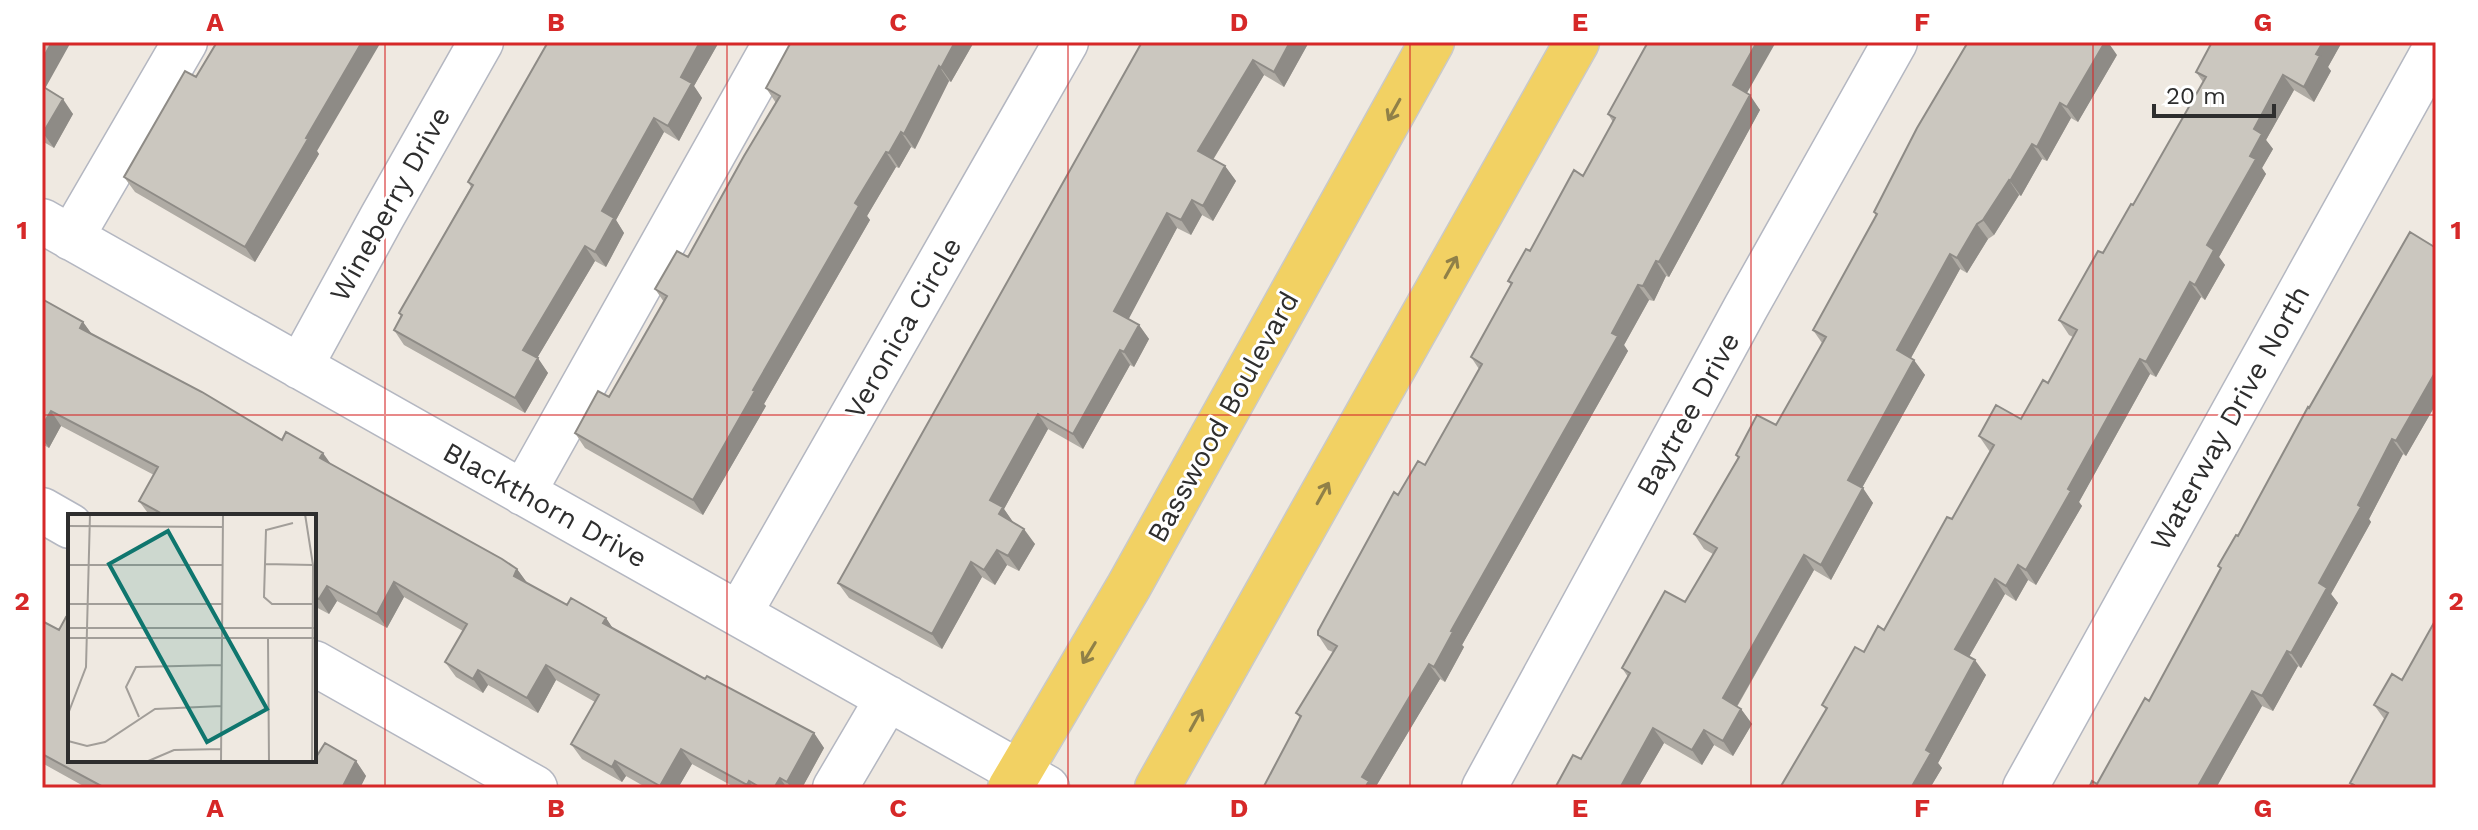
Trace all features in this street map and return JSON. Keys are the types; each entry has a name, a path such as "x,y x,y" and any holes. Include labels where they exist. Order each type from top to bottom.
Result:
{"main road":[{"name":"Basswood Boulevard","path":"1025,783 1129,586 1432,42"},
{"path":"1157,788 1577,42"}],"street":[{"path":"56,229 185,42"},
{"name":"Wineberry Drive","path":"300,367 481,42"},
{"path":"523,493 776,42"},
{"name":"Veronica Circle","path":"739,614 1066,42"},
{"name":"Baytree Drive","path":"1484,788 1746,307 1895,42"},
{"name":"Waterway Drive North","path":"2025,788 2436,47"},
{"name":"Blackthorn Drive","path":"56,229 888,698 1025,783"},
{"path":"42,510 68,525"},
{"path":"316,664 535,788"},
{"path":"835,788 888,698"}],"building":[{"path":"42,42 52,42 42,60"},
{"path":"217,42 362,42 245,247 124,177 185,71 196,77"},
{"path":"548,42 700,42 681,77 692,83 668,126 654,118 602,211 614,218 595,252 585,246 523,350 538,358 515,398 394,330 402,315 399,313 473,185 468,182"},
{"path":"791,42 955,42 904,134 901,132 889,153 886,152 855,203 859,206 693,500 575,433 598,391 609,397 667,296 655,289 677,251 688,257 780,96 766,88"},
{"path":"1142,42 1290,42 1274,72 1253,60 1198,151 1225,166 1203,206 1192,200 1181,220 1167,213 1114,311 1139,325 1124,352 1120,350 1073,434 1038,414 990,500 1003,507 999,514 1024,529 1008,556 997,550 984,570 971,562 932,634 838,583"},
{"path":"1648,42 1757,42 1733,85 1750,95 1659,262 1656,261 1643,286 1638,285 1612,333 1618,336 1451,631 1434,667 1429,664 1362,777 1369,781 1365,788 1263,788 1301,716 1296,713 1337,646 1318,635 1318,631 1394,492 1398,495 1418,461 1425,465 1482,364 1471,357 1512,283 1508,281 1526,249 1530,251 1574,170 1583,176 1615,118 1608,114"},
{"path":"1968,42 2105,42 2067,107 2060,103 2037,147 2032,144 1957,258 1950,254 1897,350 1914,360 1848,480 1863,488 1821,565 1804,555 1723,698 1741,709 1723,741 1704,730 1692,750 1653,728 1620,788 1555,788 1573,755 1581,759 1630,673 1622,668 1665,591 1685,602 1717,548 1694,534 1739,457 1736,455 1757,415 1776,425 1826,337 1813,330 1877,214 1874,212 1917,128"},
{"path":"2212,42 2323,42 2316,54 2320,56 2304,87 2283,75 2254,129 2262,134 2250,156 2256,159 2207,245 2214,250 2195,285 2190,282 2146,362 2140,359 2026,570 2018,565 2006,586 1995,579 1955,649 1975,660 1926,750 1931,753 1911,788 1784,788 1781,786 1827,708 1822,705 1855,647 1864,652 1878,626 1884,630 1947,517 1952,519 1994,445 1979,436 1996,405 2021,419 2043,380 2048,383 2077,330 2059,320 2098,251 2103,253 2133,205 2206,77 2196,72"},
{"path":"42,86 63,99 43,133 42,132"},
{"path":"2410,232 2436,248 2436,371 2396,441 2392,439 2358,505 2361,507 2319,583 2327,588 2291,653 2287,651 2262,696 2252,691 2197,788 2089,788 2092,781 2097,784 2145,698 2149,701 2221,568 2218,566"},
{"path":"42,299 83,322 80,328 202,392 282,440 286,432 323,453 320,458 502,559 517,569 514,576 567,605 571,598 606,618 603,623 705,679 707,676 814,733 787,782 780,778 774,788 761,788 749,781 747,785 681,749 660,786 615,761 612,767 571,744 599,695 546,665 527,698 478,670 473,679 445,662 467,624 394,582 377,614 327,586 319,599 316,598 316,514 162,514 139,501 158,467 51,411 42,426"},
{"path":"68,618 68,762 316,762 325,743 356,761 342,788 105,788 42,754 42,621 59,630"},
{"path":"2436,619 2436,788 2353,788 2354,785 2350,783 2388,713 2374,705 2392,674 2402,680"}]}
